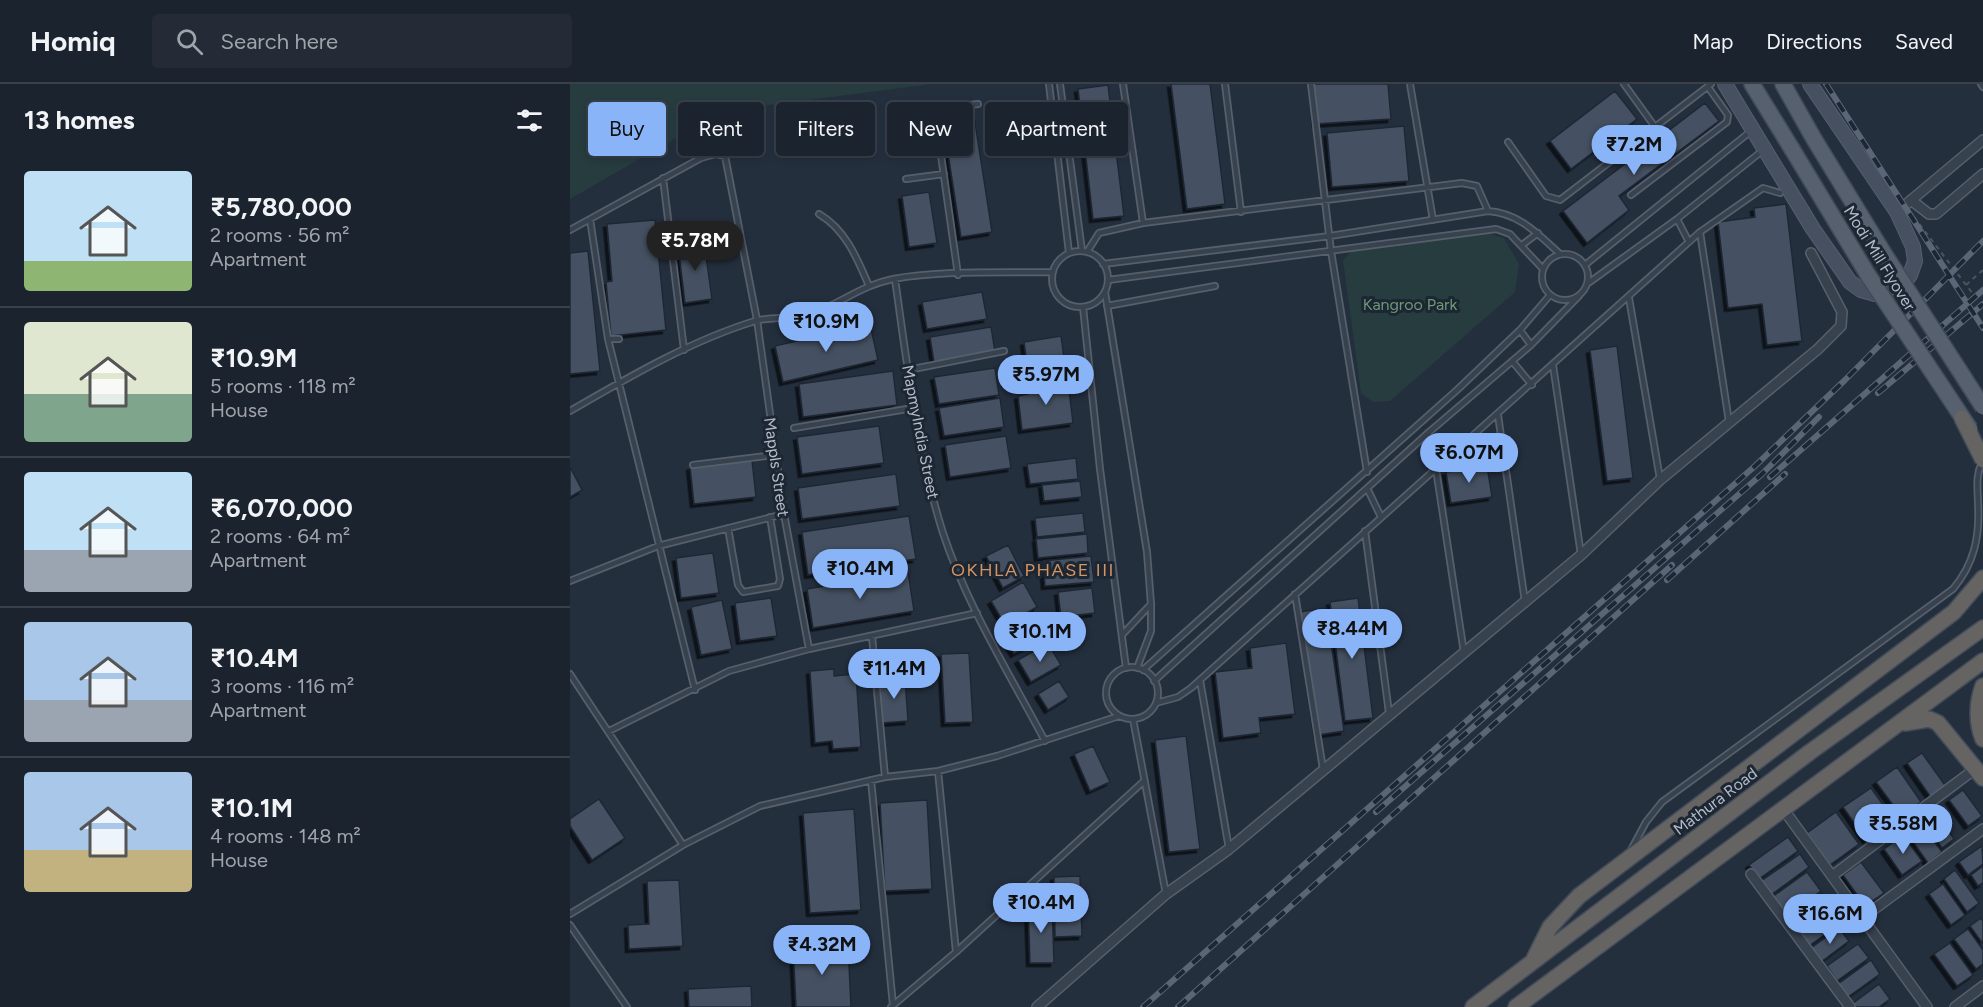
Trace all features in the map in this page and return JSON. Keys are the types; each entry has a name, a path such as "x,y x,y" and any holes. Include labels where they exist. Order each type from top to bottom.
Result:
{"highway":[{"path":"1962,417 1983,460"},
{"path":"1532,963 1550,927 1579,896 1954,612 1983,578"},
{"name":"Mathura Road","path":"1473,1007 1810,752 1983,628"},
{"path":"1516,1007 1983,661"},
{"path":"1981,691 1979,730 1983,739"},
{"path":"1896,726 1919,719 1929,719 1938,723 1979,773"}],"main road":[{"path":"1725,84 1850,282 1862,290 1875,294 1889,292 1902,286 1910,275 1915,261 1904,206 1810,84"},
{"name":"Modi Mill Flyover","path":"1752,84 1868,275 1983,449"},
{"name":"Modi Mill Flyover","path":"1782,84 1882,252 1983,407"}],"street":[{"path":"1904,206 1983,140"},
{"path":"1904,206 1936,214 1983,174"},
{"path":"1037,1007 1166,894 1229,849 1581,555 1660,480 1818,349 1841,326 1842,312 1811,254"},
{"path":"1832,876 1979,773"},
{"path":"1784,810 1927,1007"},
{"path":"1862,918 1983,829"},
{"path":"1751,874 1850,1007"},
{"path":"1955,1007 1983,986"}],"lane":[{"path":"1049,84 1069,253"},
{"path":"1060,84 1085,252"},
{"path":"1123,84 1143,223"},
{"path":"1225,84 1241,212"},
{"path":"1311,84 1331,251 1367,472"},
{"path":"1410,84 1433,220"},
{"path":"1624,84 1655,128"},
{"path":"1508,142 1546,196 1560,200 1709,85 1728,115 1727,122 1631,195"},
{"path":"957,275 937,127 939,114 947,108 978,104"},
{"path":"1585,265 1754,128"},
{"path":"1154,681 1428,433 1531,345 1579,296 1587,284 1677,219 1766,148"},
{"name":"Mappls Street","path":"663,178 701,158 716,154 725,156 757,321 784,514 808,649"},
{"path":"906,179 944,174"},
{"path":"570,230 663,178 684,350"},
{"path":"1085,252 1099,233 1143,223 1326,202 1462,183 1477,186 1488,211"},
{"path":"1156,703 1178,697 1200,680 1294,594 1532,385 1700,232 1763,188 1780,193"},
{"path":"1103,264 1330,236 1488,211 1510,215 1538,234 1560,254 1575,256 1585,265 1587,284"},
{"path":"819,214 840,230 854,253 869,286"},
{"path":"590,219 608,339 695,690"},
{"path":"1677,219 1689,242"},
{"path":"1108,280 1496,229 1510,234 1543,269"},
{"path":"1700,232 1729,422"},
{"path":"1522,245 1538,234"},
{"path":"1105,292 1095,302 1083,307 1066,304 1059,299 1052,284 1053,272 1059,260 1069,253 1085,252 1103,264 1108,280 1105,292 1145,540 1151,604 1151,632 1137,668"},
{"path":"1560,254 1548,261 1543,269 1542,282 1550,295 1564,300 1579,296"},
{"path":"570,411 618,383 684,350 757,321 808,315 869,286 895,279 1053,272"},
{"name":"MapmyIndia Street","path":"895,279 926,475 944,534 976,613 1045,741"},
{"path":"1107,306 1215,286"},
{"path":"1143,670 1367,472 1520,330 1550,295"},
{"path":"1629,298 1660,480"},
{"path":"1083,307 1100,469 1126,668"},
{"path":"1520,330 1531,345"},
{"path":"608,339 619,339"},
{"path":"908,370 1004,351"},
{"path":"1512,361 1532,385"},
{"path":"1553,365 1581,555"},
{"path":"794,428 914,408"},
{"path":"1498,415 1525,602"},
{"path":"1428,433 1436,469 1464,653"},
{"path":"693,465 775,455"},
{"path":"1626,860 1646,822 1662,802 1953,589 1966,573 1977,540 1979,519 1976,476 1983,460"},
{"path":"1367,488 1381,518"},
{"path":"570,581 658,546 784,514"},
{"path":"728,528 738,585 742,592 778,586 780,579 770,517"},
{"path":"1365,531 1389,715"},
{"path":"1294,594 1323,770"},
{"path":"1122,635 1151,604"},
{"path":"609,731 729,671 808,649 976,613"},
{"path":"872,636 885,777"},
{"path":"570,914 683,845 760,806 885,777 938,771 1045,741 1119,716 1133,719 1146,715 1156,703 1158,691 1154,681 1143,670 1126,668 1110,679 1106,693 1109,706 1119,716"},
{"path":"570,674 683,845"},
{"path":"1200,680 1229,849"},
{"path":"1133,719 1143,782 1166,894"},
{"path":"938,771 956,952"},
{"path":"871,780 892,1006"},
{"path":"892,1006 956,952 1143,782"},
{"path":"570,925 627,1007"}],"path":[{"path":"1904,206 1983,307"},
{"path":"1966,285 1983,270"}],"green space":[{"path":"570,84 932,84 793,102 776,102 776,104 764,106 764,102 678,102 678,137 666,144 666,102 588,102 588,156 645,156 570,199"},
{"name":"Kangroo Park","path":"1487,233 1504,238 1519,264 1515,292 1390,401 1373,402 1361,393 1343,260 1354,249"}],"building":[{"path":"1171,84 1210,84 1225,204 1187,209"},
{"path":"1313,84 1388,84 1391,119 1316,124"},
{"path":"1108,85 1110,102 1080,102 1078,89"},
{"path":"1615,91 1637,119 1571,169 1550,141"},
{"path":"1705,103 1719,121 1619,196 1629,210 1587,243 1563,211"},
{"path":"973,116 992,232 961,237 948,156 973,156"},
{"path":"1404,126 1409,181 1332,187 1327,133"},
{"path":"1086,156 1117,156 1124,216 1093,219"},
{"path":"929,192 937,243 909,247 902,196"},
{"path":"1786,204 1802,341 1767,345 1762,304 1728,308 1718,222 1755,217 1754,208"},
{"path":"655,220 666,330 611,336 606,282 612,281 607,224"},
{"path":"704,242 712,299 685,303 678,245"},
{"path":"588,251 600,371 570,374 570,253"},
{"path":"982,292 987,319 927,329 922,302"},
{"path":"870,324 878,360 783,382 775,346"},
{"path":"991,327 995,352 934,362 930,337"},
{"path":"1061,336 1066,372 1029,377 1024,342"},
{"path":"1617,346 1633,478 1607,481 1590,350"},
{"path":"995,368 999,395 939,404 934,377"},
{"path":"893,371 897,405 803,417 799,384"},
{"path":"1068,381 1073,423 1022,430 1018,396 1028,394 1027,387"},
{"path":"1000,398 1004,427 944,436 939,408"},
{"path":"879,426 884,463 802,474 797,437"},
{"path":"1006,436 1011,468 950,477 945,445"},
{"path":"1076,458 1078,479 1030,484 1027,464"},
{"path":"752,460 756,497 694,504 690,467"},
{"path":"1487,466 1492,497 1451,503 1446,472"},
{"path":"570,467 582,490 570,497"},
{"path":"896,474 900,506 802,519 798,488"},
{"path":"1080,481 1082,497 1044,501 1042,485"},
{"path":"1083,513 1085,532 1037,537 1035,518"},
{"path":"909,516 916,559 808,575 802,532"},
{"path":"1087,534 1088,553 1038,558 1036,539"},
{"path":"1008,545 1024,576 1003,588 986,556"},
{"path":"713,553 719,593 681,598 676,558"},
{"path":"1091,556 1094,582 1045,586 1043,561"},
{"path":"908,572 914,611 813,628 807,589"},
{"path":"1023,582 1037,607 1005,625 991,601"},
{"path":"1092,588 1095,613 1061,617 1058,592"},
{"path":"771,598 777,636 740,641 735,603"},
{"path":"1358,598 1373,718 1345,721 1330,602"},
{"path":"722,600 732,649 701,655 691,607"},
{"path":"1326,608 1344,731 1318,735 1300,612"},
{"path":"1036,613 1049,634 1014,654 1002,632"},
{"path":"1048,643 1061,665 1031,682 1018,660"},
{"path":"1286,643 1295,714 1259,718 1261,733 1223,738 1215,672 1252,668 1250,648"},
{"path":"969,653 973,722 945,723 941,654"},
{"path":"834,669 834,676 856,674 861,747 833,749 832,741 815,743 810,671"},
{"path":"905,678 908,721 882,723 879,680"},
{"path":"1059,681 1069,697 1048,710 1038,694"},
{"path":"1186,736 1200,849 1169,852 1155,740"},
{"path":"1093,746 1110,782 1090,791 1074,754"},
{"path":"1922,753 1947,788 1932,799 1907,763"},
{"path":"1897,767 1921,802 1901,816 1876,782"},
{"path":"1871,788 1894,820 1866,840 1843,807"},
{"path":"1963,790 1982,816 1968,826 1949,800"},
{"path":"599,799 625,838 592,860 570,826 570,819"},
{"path":"927,800 932,889 885,891 880,803"},
{"path":"854,809 861,910 810,913 803,813"},
{"path":"1934,810 1954,839 1942,848 1921,819"},
{"path":"1836,812 1859,844 1830,865 1807,833"},
{"path":"1920,822 1942,852 1928,863 1906,832"},
{"path":"1903,835 1922,861 1902,875 1884,849"},
{"path":"1788,837 1798,851 1759,879 1749,865"},
{"path":"1982,846 1983,864 1968,875 1959,862"},
{"path":"1800,854 1809,867 1771,895 1761,881"},
{"path":"1861,862 1884,893 1865,906 1843,875"},
{"path":"1983,866 1983,883 1978,886 1971,875"},
{"path":"1955,870 1979,903 1967,912 1944,879"},
{"path":"1807,872 1821,891 1786,916 1772,897"},
{"path":"1080,876 1082,936 1055,937 1054,877"},
{"path":"679,880 683,946 629,949 628,925 649,924 647,881"},
{"path":"1943,884 1965,915 1951,925 1929,894"},
{"path":"1822,893 1832,907 1798,931 1788,917"},
{"path":"1052,904 1054,963 1030,963 1028,905"},
{"path":"1836,907 1845,920 1809,946 1800,933"},
{"path":"1981,918 1983,921 1983,944 1970,926"},
{"path":"1839,928 1849,941 1821,962 1811,948"},
{"path":"1968,929 1983,950 1983,964 1976,969 1954,939"},
{"path":"848,943 851,1007 796,1007 793,946"},
{"path":"1950,943 1973,975 1957,986 1934,954"},
{"path":"1858,944 1869,958 1837,981 1827,966"},
{"path":"1871,960 1880,974 1848,997 1838,984"},
{"path":"1879,984 1890,999 1879,1007 1854,1007 1852,1004"},
{"path":"751,986 752,1007 689,1007 688,989"}],"railway":[{"path":"1826,84 1983,328"},
{"path":"1143,1007 1755,466 1845,380 1983,241"},
{"path":"1770,477 1983,290"},
{"path":"1878,393 1983,304"},
{"path":"1376,812 1762,474 1819,417"},
{"path":"1667,580 1785,474"},
{"path":"1178,1007 1672,565"}],"district":[{"name":"OKHLA PHASE III","path":"1033,570"}]}
